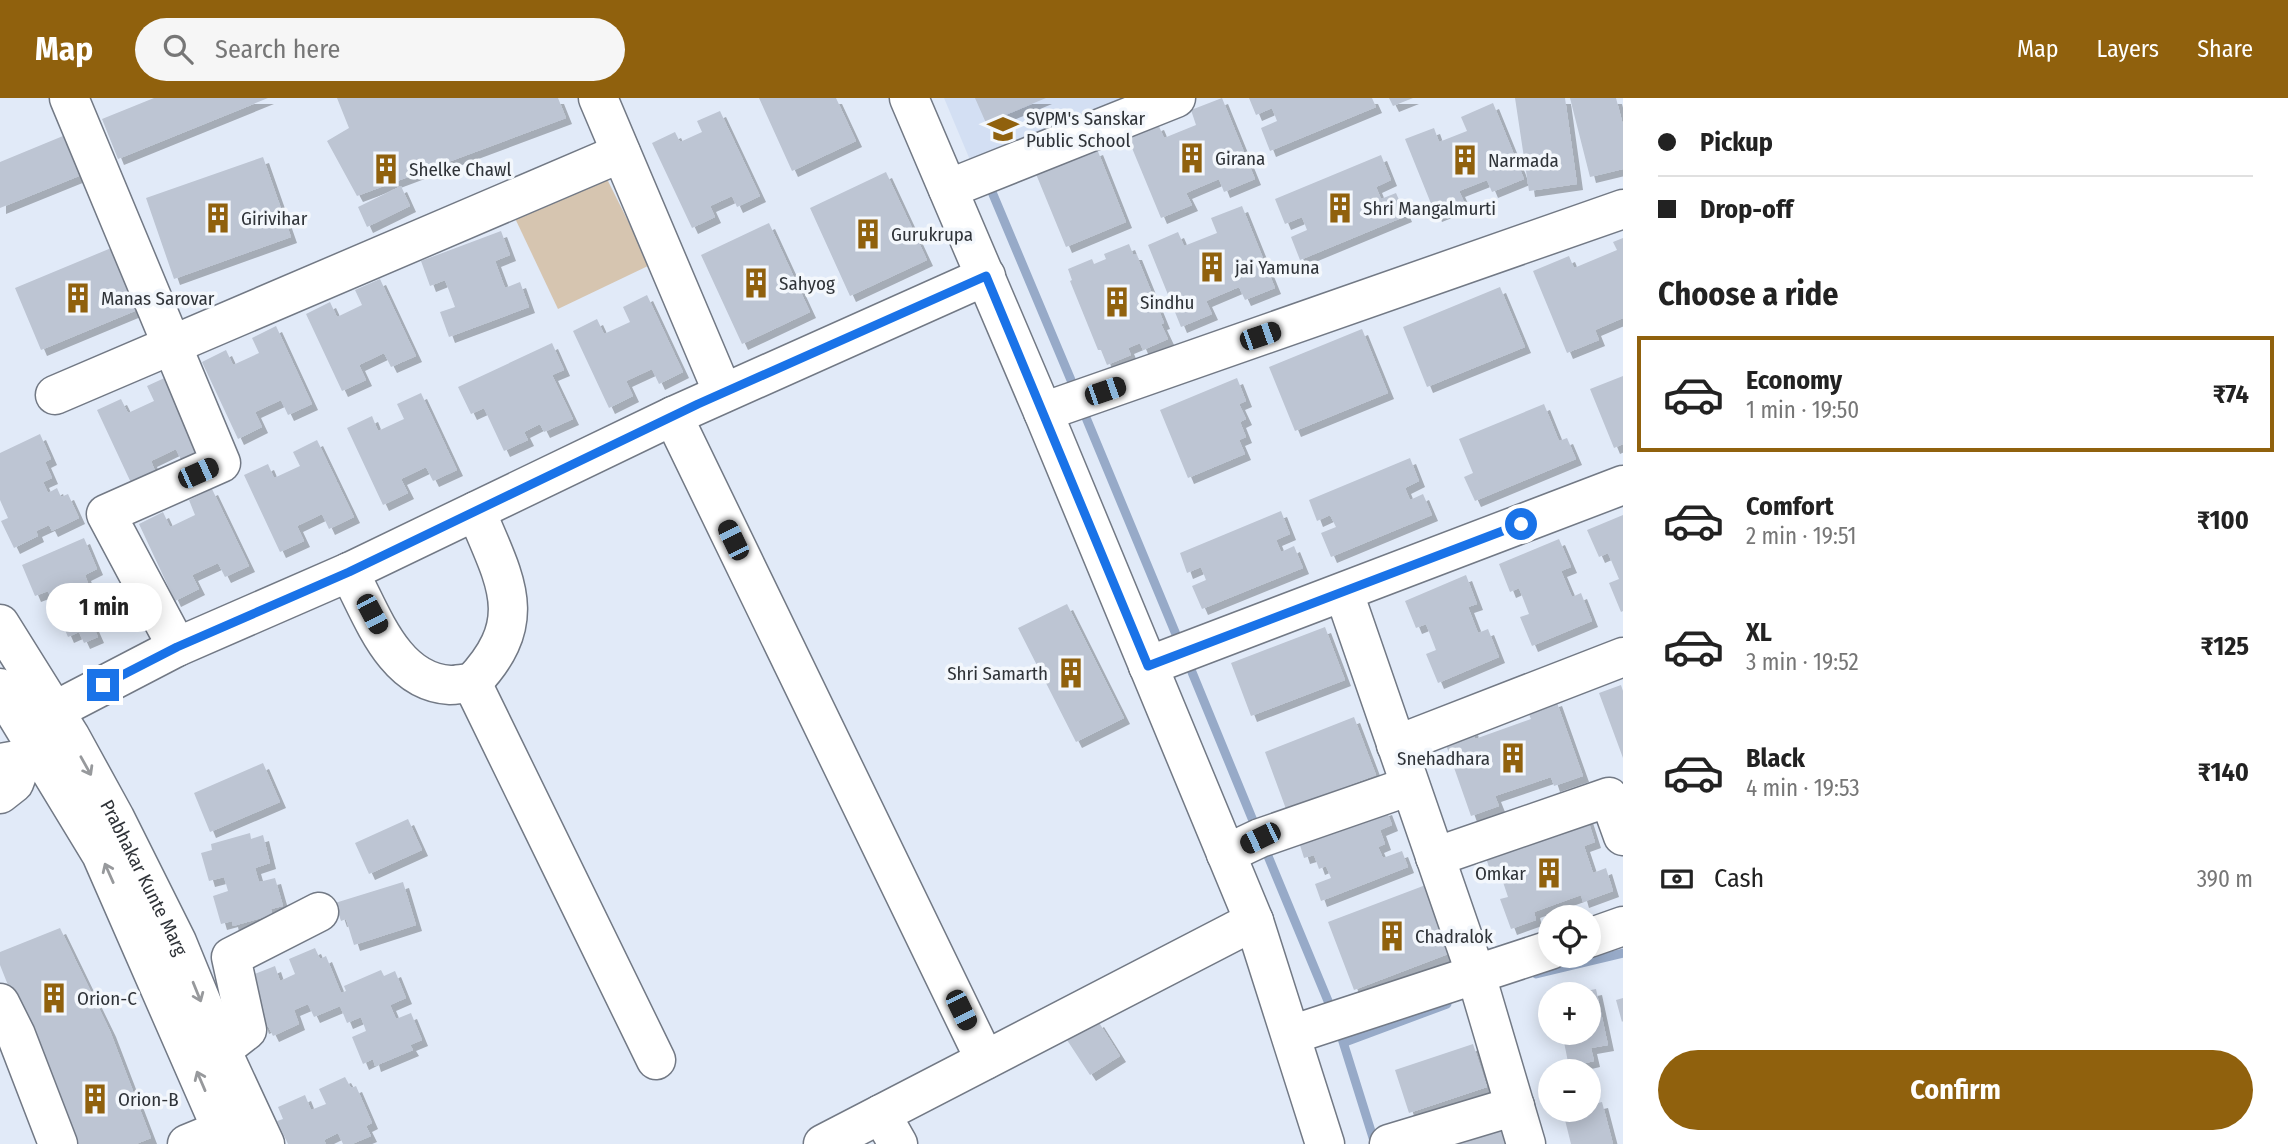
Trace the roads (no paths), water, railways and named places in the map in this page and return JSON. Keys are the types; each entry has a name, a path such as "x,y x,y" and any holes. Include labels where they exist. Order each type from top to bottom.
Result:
{"street":[{"path":"69,98 221,463 106,514 177,647"},
{"path":"598,98 723,393"},
{"path":"909,98 986,276 1254,921 1325,1144"},
{"path":"948,189 1176,98"},
{"path":"55,395 621,153"},
{"path":"1043,412 1623,209"},
{"path":"15,746 177,647 349,572 673,416 986,276"},
{"path":"673,416 985,1060"},
{"path":"1148,666 1623,485"},
{"path":"349,572 394,656 426,679 449,685 472,683 490,664 499,649 510,609 505,582 476,511"},
{"path":"1344,593 1476,975 1526,1144"},
{"name":"Prabhakar Kunte Marg","path":"0,624 15,746 101,854 231,1136"},
{"path":"1396,745 1623,657"},
{"path":"472,683 656,1060"},
{"name":"Prabhakar Kunte Marg","path":"15,746 115,818 170,929 220,1047 231,1136"},
{"path":"1226,855 1260,838 1410,786"},
{"path":"1435,857 1609,797 1623,836"},
{"path":"220,1047 229,1044 247,1030 231,957 319,912"},
{"path":"823,1144 890,1129 985,1060 1254,921"},
{"path":"1601,934 1623,926"},
{"path":"1291,1035 1538,954"},
{"path":"0,1003 16,1035 58,1144"},
{"path":"1389,1144 1515,1106"}],"waterway":[{"path":"992,192 1076,392"},
{"path":"1082,408 1180,644"},
{"path":"1187,660 1256,828"},
{"path":"1263,844 1333,1013"},
{"path":"1536,974 1623,953"},
{"path":"1345,1042 1447,1004"},
{"path":"1339,1029 1375,1144"}],"place":[{"name":"SVPM's Sanskar Public School","path":"1003,129"},
{"name":"Girana","path":"1192,158"},
{"name":"Narmada","path":"1465,160"},
{"name":"Shelke Chawl","path":"386,169"},
{"name":"Shri Mangalmurti","path":"1340,208"},
{"name":"Girivihar","path":"218,218"},
{"name":"Gurukrupa","path":"868,234"},
{"name":"jai Yamuna","path":"1212,267"},
{"name":"Sahyog","path":"756,283"},
{"name":"Manas Sarovar","path":"78,298"},
{"name":"Sindhu","path":"1117,302"},
{"name":"Shri Samarth","path":"1071,673"},
{"name":"Snehadhara","path":"1513,758"},
{"name":"Omkar","path":"1549,873"},
{"name":"Chadralok","path":"1392,936"},
{"name":"Orion-C","path":"54,998"},
{"name":"Orion-B","path":"95,1099"}]}
